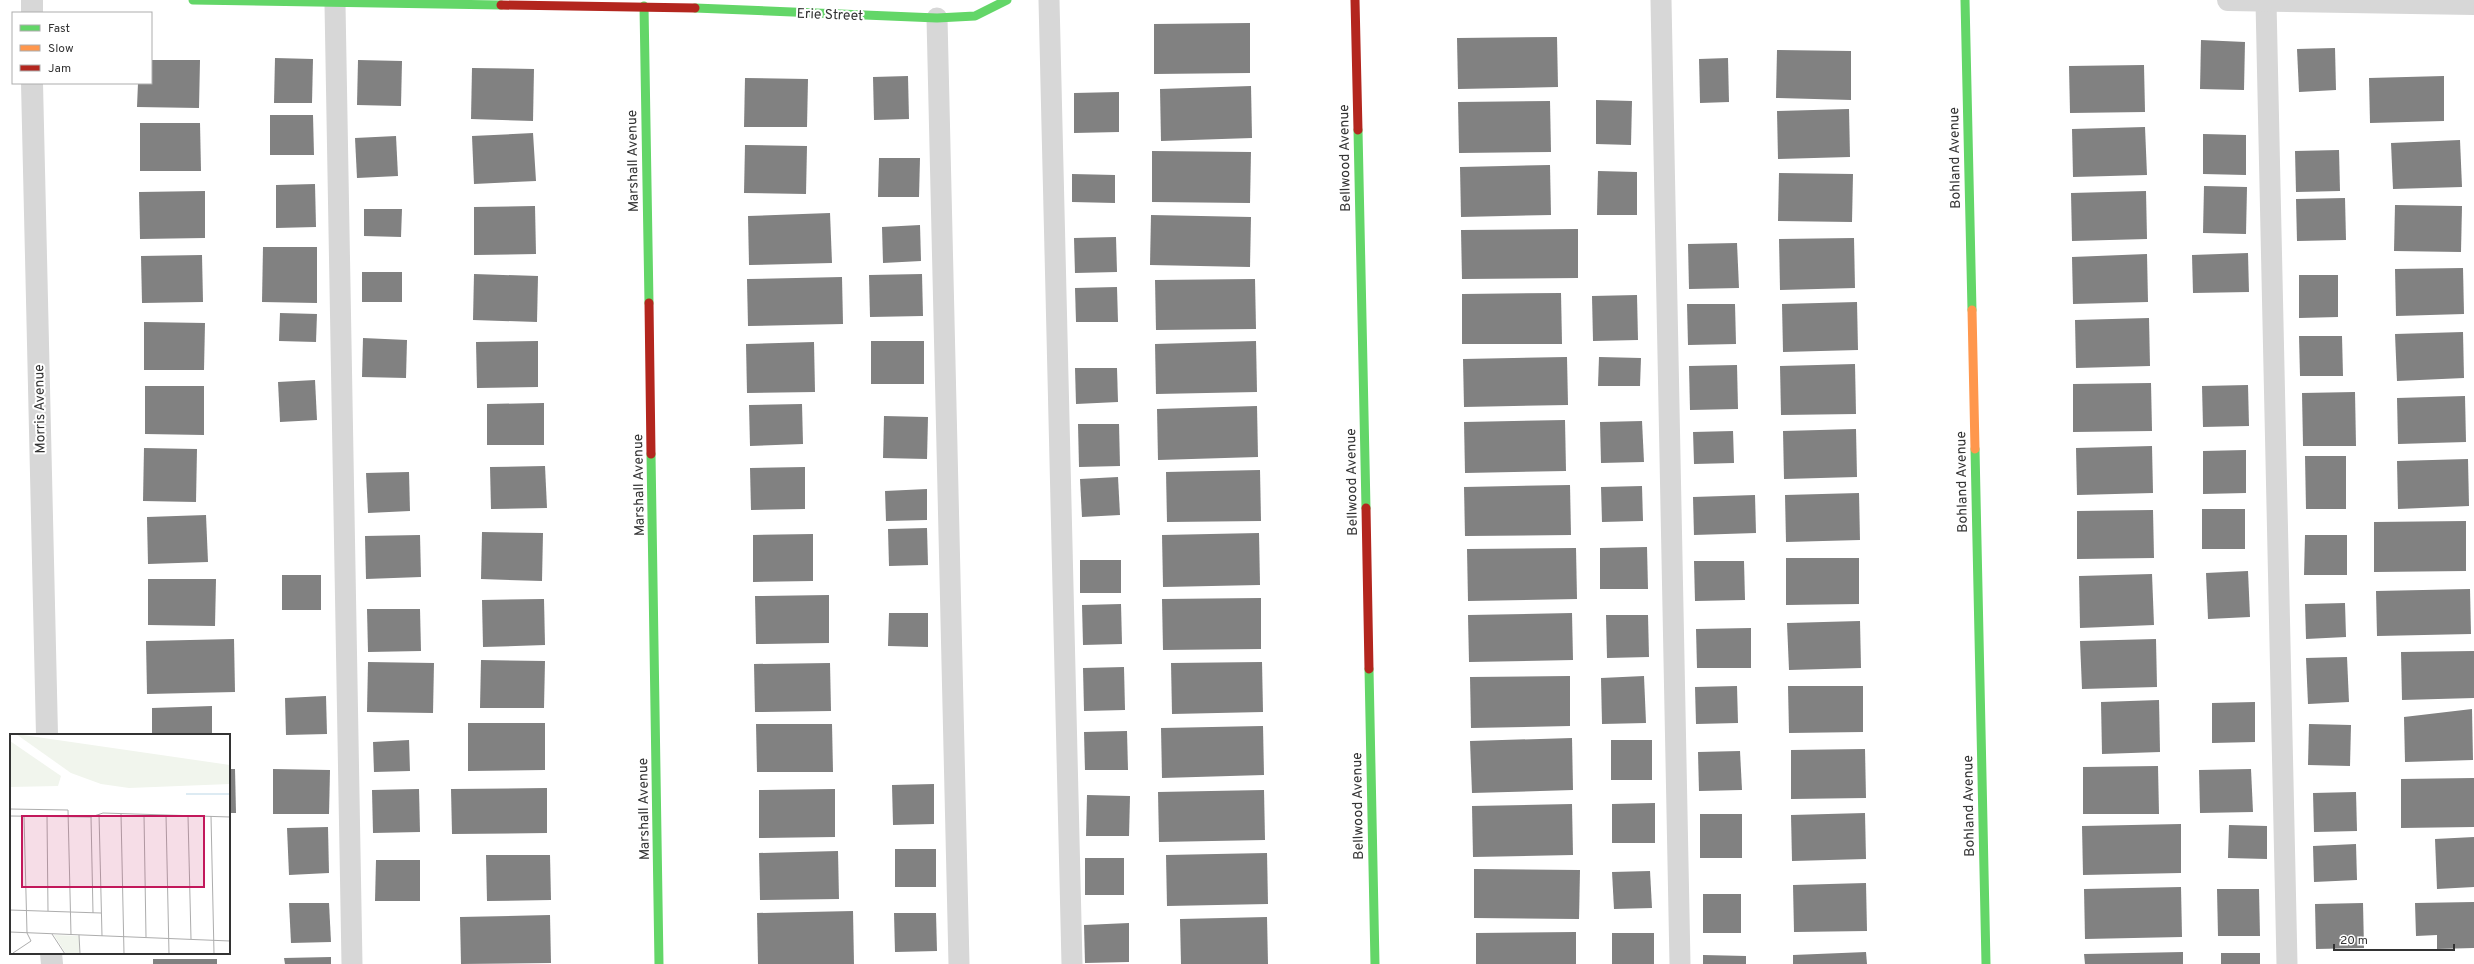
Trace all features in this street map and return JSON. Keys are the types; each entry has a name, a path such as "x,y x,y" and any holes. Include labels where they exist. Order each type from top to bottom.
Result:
{"street":[{"path":"32,0 32,12"},
{"name":"Erie Street","path":"193,0 335,4 643,3 937,18 975,16 1007,0"},
{"name":"Bellwood Avenue","path":"1355,0 1375,964"},
{"name":"Bohland Avenue","path":"1965,0 1986,964"},
{"path":"2228,0 2266,2 2474,4"},
{"name":"Marshall Avenue","path":"643,3 659,964"},
{"name":"Morris Avenue","path":"32,84 46,734"},
{"path":"51,954 52,964"}],"lane":[{"path":"1049,0 1072,964"},
{"path":"1661,0 1680,964"},
{"path":"2266,2 2287,964"},
{"path":"335,4 352,964"},
{"path":"937,18 959,964"}],"building":[{"path":"1250,23 1250,73 1154,74 1154,24"},
{"path":"1557,37 1558,87 1458,89 1457,38"},
{"path":"2201,40 2245,42 2244,90 2200,89"},
{"path":"2335,48 2336,90 2299,92 2297,49"},
{"path":"1777,50 1851,51 1851,100 1776,98"},
{"path":"275,58 313,59 312,103 274,103"},
{"path":"1728,58 1729,102 1700,103 1699,59"},
{"path":"152,60 200,60 199,108 137,107 138,84 152,84"},
{"path":"358,60 402,61 401,106 357,105"},
{"path":"2144,65 2145,112 2070,113 2069,66"},
{"path":"472,68 534,69 533,121 471,119"},
{"path":"908,76 909,119 874,120 873,77"},
{"path":"2444,76 2444,121 2370,123 2369,78"},
{"path":"745,78 808,79 807,127 744,127"},
{"path":"1251,86 1252,138 1161,141 1160,89"},
{"path":"1119,92 1119,132 1074,133 1074,93"},
{"path":"1596,100 1632,101 1631,145 1596,144"},
{"path":"1550,101 1551,152 1459,153 1458,102"},
{"path":"1849,109 1850,157 1778,159 1777,111"},
{"path":"270,115 313,115 314,155 270,155"},
{"path":"140,123 200,123 201,171 140,171"},
{"path":"2145,127 2147,175 2073,177 2072,129"},
{"path":"533,133 536,181 474,184 472,136"},
{"path":"2203,134 2246,135 2246,175 2203,174"},
{"path":"396,136 398,176 357,178 355,138"},
{"path":"2460,140 2462,187 2393,189 2391,143"},
{"path":"745,145 807,146 806,194 744,193"},
{"path":"2339,150 2340,191 2296,192 2295,151"},
{"path":"1152,151 1251,152 1250,203 1152,202"},
{"path":"879,158 920,158 919,197 878,197"},
{"path":"1550,165 1551,215 1461,217 1460,167"},
{"path":"1598,171 1637,172 1637,215 1597,215"},
{"path":"1779,173 1853,174 1852,222 1778,221"},
{"path":"1072,174 1115,175 1115,203 1072,202"},
{"path":"315,184 316,227 276,228 276,185"},
{"path":"2204,186 2247,187 2246,234 2203,233"},
{"path":"205,191 205,238 140,239 139,192"},
{"path":"2146,191 2147,239 2072,241 2071,193"},
{"path":"2345,198 2346,240 2297,241 2296,199"},
{"path":"2395,205 2462,206 2461,252 2394,251"},
{"path":"535,206 536,254 474,255 474,207"},
{"path":"364,209 402,209 401,237 364,236"},
{"path":"830,213 832,263 749,265 748,216"},
{"path":"1151,215 1251,217 1250,267 1150,265"},
{"path":"920,225 921,261 883,263 882,227"},
{"path":"1578,229 1578,278 1462,279 1461,230"},
{"path":"1116,237 1117,272 1075,273 1074,238"},
{"path":"1854,238 1855,288 1780,290 1779,239"},
{"path":"1737,243 1739,288 1689,289 1688,244"},
{"path":"263,247 317,247 317,303 262,302"},
{"path":"2248,253 2249,292 2193,293 2192,255"},
{"path":"2147,254 2148,302 2073,304 2072,257"},
{"path":"202,255 203,302 142,303 141,256"},
{"path":"2463,268 2464,314 2396,316 2395,269"},
{"path":"362,272 402,272 402,302 362,302"},
{"path":"474,274 538,276 537,322 473,320"},
{"path":"922,274 923,316 870,317 869,275"},
{"path":"2299,275 2338,275 2338,317 2299,318"},
{"path":"842,277 843,324 748,326 747,279"},
{"path":"1255,279 1256,329 1156,330 1155,280"},
{"path":"1117,287 1118,322 1076,322 1075,288"},
{"path":"1561,293 1562,344 1462,344 1462,294"},
{"path":"1637,295 1638,340 1593,341 1592,296"},
{"path":"1857,302 1858,350 1783,352 1782,304"},
{"path":"1687,304 1735,304 1736,344 1688,345"},
{"path":"280,313 317,314 316,342 279,341"},
{"path":"2149,318 2150,366 2076,368 2075,320"},
{"path":"144,322 205,323 204,370 144,370"},
{"path":"2463,332 2464,378 2397,381 2395,334"},
{"path":"2299,336 2342,336 2343,376 2300,376"},
{"path":"363,338 407,340 406,378 362,377"},
{"path":"538,341 538,387 477,388 476,342"},
{"path":"871,341 924,341 924,384 871,384"},
{"path":"1256,341 1257,392 1156,394 1155,344"},
{"path":"814,342 815,392 747,393 746,344"},
{"path":"1567,357 1568,405 1464,407 1463,359"},
{"path":"1599,357 1641,358 1640,386 1598,386"},
{"path":"1855,364 1856,414 1781,415 1780,366"},
{"path":"1737,365 1738,409 1690,410 1689,366"},
{"path":"1075,368 1117,368 1118,402 1076,404"},
{"path":"315,380 317,420 280,422 278,382"},
{"path":"2151,383 2152,431 2073,432 2073,384"},
{"path":"2248,385 2249,426 2203,427 2202,386"},
{"path":"145,386 204,386 204,435 145,434"},
{"path":"2355,392 2356,446 2303,446 2302,393"},
{"path":"2465,396 2466,442 2398,444 2397,398"},
{"path":"544,403 544,445 487,445 487,404"},
{"path":"802,404 803,444 750,446 749,405"},
{"path":"1257,406 1258,457 1158,460 1157,409"},
{"path":"884,416 928,417 927,459 883,458"},
{"path":"1565,420 1566,471 1465,473 1464,422"},
{"path":"1642,421 1644,462 1601,463 1600,422"},
{"path":"1078,424 1119,424 1120,466 1079,467"},
{"path":"1856,429 1857,477 1784,479 1783,431"},
{"path":"1733,431 1734,463 1694,464 1693,432"},
{"path":"2152,446 2153,493 2077,495 2076,448"},
{"path":"144,448 197,449 196,502 143,501"},
{"path":"2246,450 2246,493 2203,494 2203,451"},
{"path":"2305,456 2346,456 2346,509 2306,509"},
{"path":"2468,459 2469,506 2398,509 2397,461"},
{"path":"545,466 547,508 491,509 490,467"},
{"path":"805,467 805,509 751,510 750,468"},
{"path":"1260,470 1261,521 1167,522 1166,472"},
{"path":"409,472 410,511 368,513 366,473"},
{"path":"1118,477 1120,515 1082,517 1080,479"},
{"path":"1570,485 1571,535 1465,536 1464,487"},
{"path":"1642,486 1643,521 1602,522 1601,487"},
{"path":"927,489 927,520 886,521 885,491"},
{"path":"1859,493 1860,540 1786,542 1785,495"},
{"path":"1755,495 1756,533 1694,535 1693,497"},
{"path":"2202,509 2245,509 2245,549 2202,549"},
{"path":"2153,510 2154,558 2077,559 2077,511"},
{"path":"206,515 208,562 148,564 147,517"},
{"path":"2466,521 2466,571 2374,572 2374,522"},
{"path":"927,528 928,565 889,566 888,529"},
{"path":"482,532 543,533 542,581 481,579"},
{"path":"1259,533 1260,585 1163,587 1162,535"},
{"path":"813,534 813,581 753,582 753,535"},
{"path":"420,535 421,577 366,579 365,536"},
{"path":"2305,535 2347,535 2347,575 2304,575"},
{"path":"1647,547 1648,589 1600,589 1600,548"},
{"path":"1576,548 1577,599 1468,601 1467,549"},
{"path":"1786,558 1859,558 1859,604 1786,605"},
{"path":"1080,560 1121,560 1121,593 1080,593"},
{"path":"1694,561 1744,561 1745,600 1695,601"},
{"path":"2248,571 2250,617 2208,619 2206,573"},
{"path":"2152,574 2154,625 2080,628 2079,576"},
{"path":"282,575 321,575 321,610 282,610"},
{"path":"148,579 216,579 215,626 148,625"},
{"path":"2470,589 2471,634 2377,636 2376,591"},
{"path":"829,595 829,643 756,644 755,596"},
{"path":"1261,598 1261,649 1163,650 1162,599"},
{"path":"544,599 545,645 483,647 482,600"},
{"path":"2345,603 2346,637 2306,639 2305,604"},
{"path":"1121,604 1122,644 1083,645 1082,605"},
{"path":"367,609 420,609 421,651 368,652"},
{"path":"889,613 928,613 928,647 888,646"},
{"path":"1572,613 1573,660 1469,662 1468,615"},
{"path":"1606,615 1648,615 1649,657 1607,658"},
{"path":"1860,621 1861,668 1789,670 1787,623"},
{"path":"1751,628 1751,668 1697,668 1696,629"},
{"path":"234,639 235,692 147,694 146,641"},
{"path":"2156,639 2157,687 2082,689 2080,641"},
{"path":"2474,651 2474,698 2402,700 2401,652"},
{"path":"2347,657 2349,702 2308,704 2306,658"},
{"path":"481,660 545,661 544,708 480,708"},
{"path":"368,662 434,663 433,713 367,712"},
{"path":"1262,662 1263,712 1172,714 1171,663"},
{"path":"830,663 831,711 755,712 754,664"},
{"path":"1124,667 1125,710 1084,711 1083,668"},
{"path":"1570,676 1570,726 1471,728 1470,677"},
{"path":"1644,676 1646,723 1602,724 1601,678"},
{"path":"1737,686 1738,723 1696,724 1695,687"},
{"path":"1788,686 1863,686 1863,732 1789,733"},
{"path":"326,696 327,734 286,735 285,698"},
{"path":"2159,700 2160,752 2102,754 2101,702"},
{"path":"2255,702 2255,742 2212,743 2212,703"},
{"path":"212,706 212,734 152,734 152,708"},
{"path":"2472,709 2473,760 2405,762 2404,717"},
{"path":"468,723 545,723 545,770 468,771"},
{"path":"756,724 832,724 833,772 757,772"},
{"path":"2309,724 2351,725 2350,766 2308,765"},
{"path":"1263,726 1264,775 1162,778 1161,728"},
{"path":"1127,731 1128,770 1085,770 1084,732"},
{"path":"1572,738 1573,790 1472,793 1470,741"},
{"path":"409,740 410,771 374,772 373,742"},
{"path":"1611,740 1652,740 1652,780 1611,780"},
{"path":"1865,749 1866,798 1791,799 1791,750"},
{"path":"1740,751 1742,790 1699,791 1698,752"},
{"path":"2158,766 2159,814 2083,814 2083,767"},
{"path":"230,769 235,769 236,813 230,813"},
{"path":"273,769 330,770 329,814 273,814"},
{"path":"2251,769 2253,812 2200,813 2199,770"},
{"path":"2474,778 2474,827 2401,828 2401,779"},
{"path":"934,784 934,824 893,825 892,785"},
{"path":"547,788 547,833 452,834 451,789"},
{"path":"419,789 420,832 373,833 372,790"},
{"path":"835,789 835,837 759,838 759,790"},
{"path":"1264,790 1265,840 1159,842 1158,792"},
{"path":"2356,792 2357,831 2314,832 2313,793"},
{"path":"1087,795 1130,796 1129,836 1086,836"},
{"path":"1655,803 1655,843 1612,843 1612,804"},
{"path":"1572,804 1573,855 1473,857 1472,806"},
{"path":"1865,813 1866,859 1792,861 1791,815"},
{"path":"1700,814 1742,814 1742,858 1700,858"},
{"path":"2181,824 2181,873 2083,875 2082,826"},
{"path":"2229,825 2267,826 2267,859 2228,858"},
{"path":"328,827 329,873 289,875 287,828"},
{"path":"2474,837 2474,887 2437,889 2435,839"},
{"path":"2356,844 2357,880 2314,882 2313,846"},
{"path":"895,849 936,849 936,887 895,887"},
{"path":"838,851 839,899 760,900 759,853"},
{"path":"1267,853 1268,904 1167,906 1166,855"},
{"path":"486,855 550,855 551,900 487,901"},
{"path":"1085,858 1124,858 1124,895 1085,895"},
{"path":"376,860 420,860 420,901 375,901"},
{"path":"1474,869 1580,870 1579,919 1474,918"},
{"path":"1650,871 1652,908 1614,909 1612,872"},
{"path":"1866,883 1867,931 1794,932 1793,885"},
{"path":"2181,887 2182,937 2085,939 2084,889"},
{"path":"2217,889 2259,889 2260,936 2218,936"},
{"path":"1703,894 1741,894 1741,933 1703,933"},
{"path":"2474,902 2474,948 2437,949 2437,935 2416,936 2415,903"},
{"path":"289,903 329,903 331,942 291,943"},
{"path":"2363,903 2364,948 2316,949 2315,904"},
{"path":"853,911 854,964 758,964 757,913"},
{"path":"894,913 936,913 937,951 895,952"},
{"path":"550,915 551,963 461,964 460,917"},
{"path":"1267,917 1268,964 1181,964 1180,919"},
{"path":"1129,923 1129,962 1085,963 1084,925"},
{"path":"1576,932 1576,964 1476,964 1476,933"},
{"path":"1612,933 1654,933 1654,964 1612,964"},
{"path":"1866,952 1867,964 1793,964 1793,955"},
{"path":"2183,952 2183,964 2085,964 2084,954"},
{"path":"2221,953 2260,953 2260,964 2221,964"},
{"path":"1703,955 1746,956 1746,964 1703,964"},
{"path":"331,957 331,964 285,964 284,958"},
{"path":"153,959 217,959 217,964 153,964"}],"traffic: fast":[{"path":"193,0 501,5"},
{"path":"695,8 937,18 975,16 1007,0"},
{"path":"1965,0 1972,310"},
{"path":"644,6 649,303"},
{"path":"1358,130 1366,508"},
{"path":"1975,449 1986,964"},
{"path":"651,454 659,964"},
{"path":"1369,669 1375,964"}],"traffic: slow":[{"path":"1972,310 1975,449"}],"traffic: jam":[{"path":"1355,0 1358,130"},
{"path":"501,5 695,8"},
{"path":"649,303 651,454"},
{"path":"1366,508 1369,669"}]}
